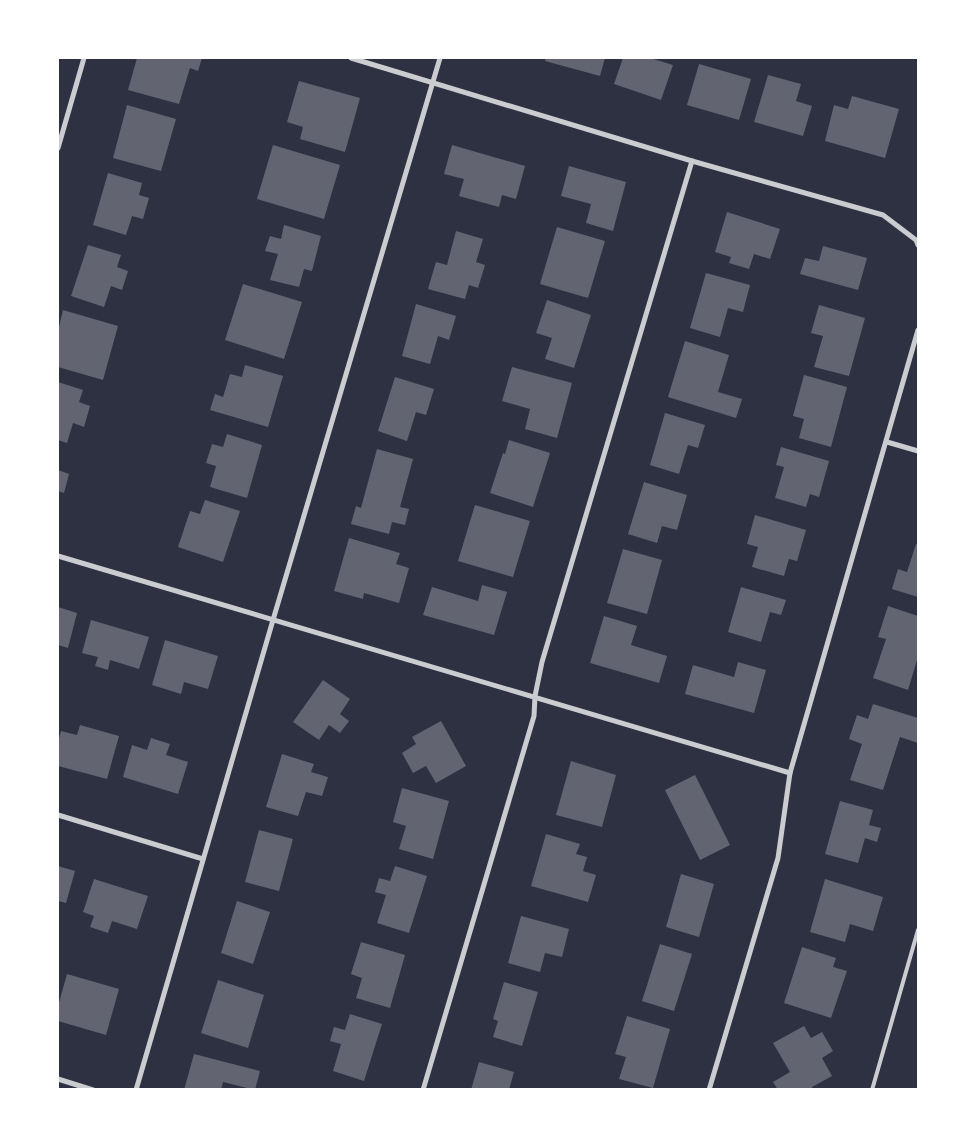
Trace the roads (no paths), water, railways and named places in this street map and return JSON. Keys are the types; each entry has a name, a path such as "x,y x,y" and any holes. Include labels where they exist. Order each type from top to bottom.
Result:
{"street":[{"path":"58,148 84,58"},
{"path":"351,58 692,161 883,215 918,243"},
{"path":"136,1090 440,58"},
{"path":"424,1090 534,716 535,696 545,652 692,161"},
{"path":"710,1090 778,858 790,773 918,330"},
{"path":"887,442 918,451"},
{"path":"58,556 790,773"},
{"path":"58,815 203,859"},
{"path":"58,1079 93,1090"}],"lane":[{"path":"872,1090 918,930"}]}
